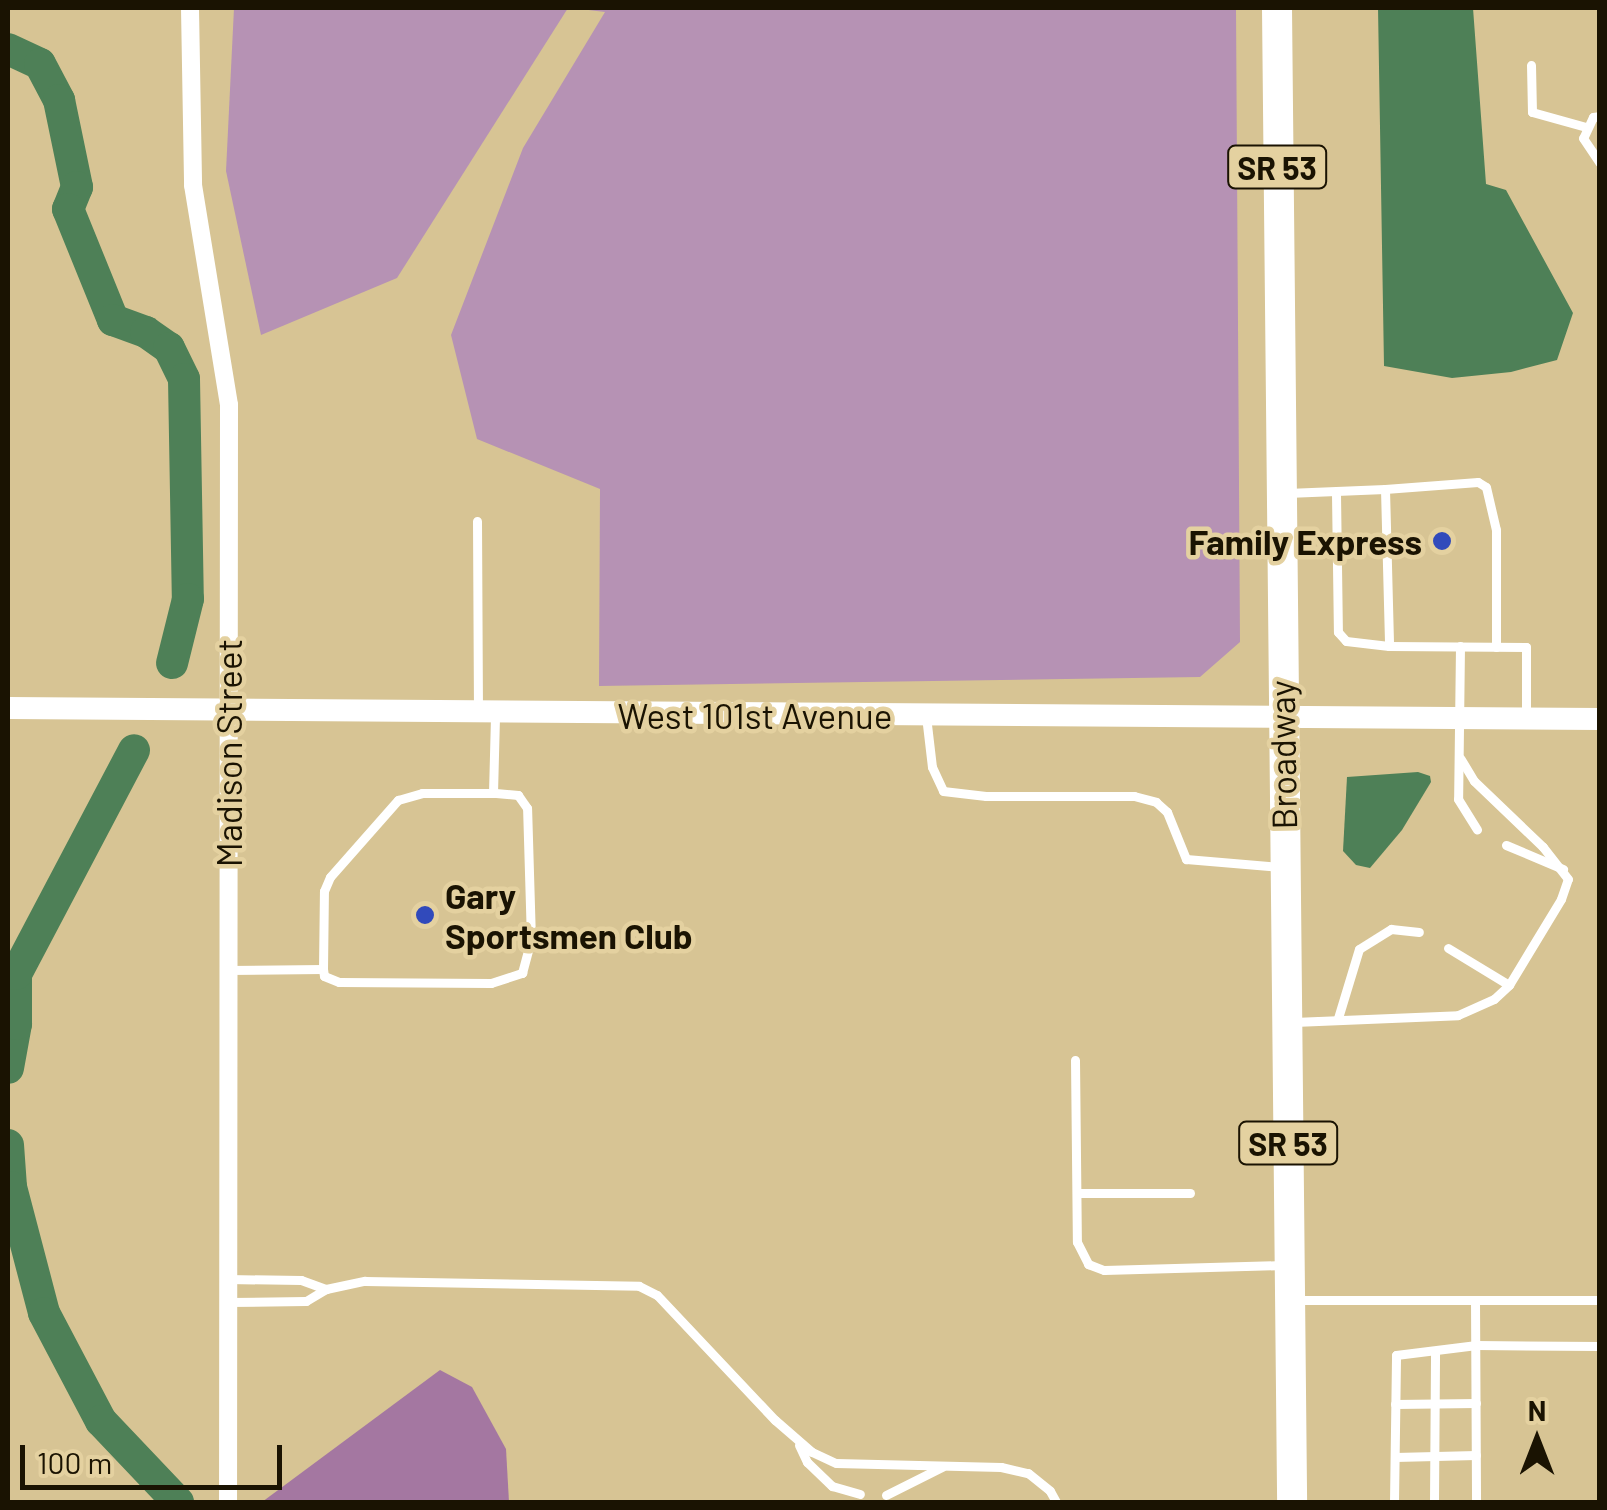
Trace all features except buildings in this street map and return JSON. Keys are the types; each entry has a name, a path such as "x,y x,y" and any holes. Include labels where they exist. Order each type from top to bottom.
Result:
{"main road":[{"name":"Broadway","path":"1277,8 1292,1502"}],"street":[{"name":"Madison Street","path":"190,8 193,186 228,405 228,1498"},
{"name":"West 101st Avenue","path":"8,708 1600,718"}],"lane":[{"path":"1531,65 1532,112 1586,127"},
{"path":"1600,116 1593,117 1586,127 1588,150 1600,163"},
{"path":"1280,493 1336,494 1463,483 1486,487 1496,530 1496,647"},
{"path":"1385,489 1389,646"},
{"path":"1336,494 1338,632 1346,641 1389,646 1526,647 1526,718"},
{"path":"476,521 494,793"},
{"path":"1460,646 1458,799 1477,829"},
{"path":"926,716 932,767 943,790 986,796 1134,796 1156,802 1167,812 1186,859 1284,867"},
{"path":"1286,1022 1458,1014 1484,1005 1509,985 1562,899 1568,879 1474,781 1461,759"},
{"path":"422,793 518,795 527,808 531,940 522,973 491,983 339,982 324,976 323,969 324,891 339,866 398,800 422,793"},
{"path":"1506,845 1562,869"},
{"path":"1338,1018 1360,949 1391,928 1419,932"},
{"path":"1448,948 1509,985"},
{"path":"228,970 323,969"},
{"path":"1075,1060 1080,1252 1094,1268 1290,1264"},
{"path":"1077,1193 1190,1193"},
{"path":"226,1280 302,1280 326,1289"},
{"path":"226,1302 306,1301 326,1289 365,1282 639,1286 657,1295 796,1438 836,1463 1001,1467 1028,1473 1050,1491 1056,1502"},
{"path":"1290,1300 1600,1300"},
{"path":"1474,1300 1476,1502"},
{"path":"1394,1502 1396,1356 1476,1345 1600,1346"},
{"path":"1434,1502 1435,1352"},
{"path":"1395,1404 1476,1403"},
{"path":"796,1438 808,1462 832,1486 860,1494"},
{"path":"1395,1457 1476,1455"},
{"path":"886,1495 943,1466"}],"shaded area":[{"path":"234,8 568,8 397,278 261,335 226,171"},
{"path":"572,8 1236,8 1240,642 1200,677 599,686 600,489 477,439 451,335 523,148 605,12"},
{"path":"1378,8 1473,8 1486,184 1506,190 1573,313 1557,360 1511,372 1452,378 1384,366"},
{"path":"1418,772 1430,776 1431,782 1402,830 1370,868 1356,865 1343,851 1347,777"},
{"path":"440,1370 472,1387 506,1449 509,1502 262,1502"}],"waterway":[{"path":"8,49 40,64 59,100 77,187 68,209 113,320 146,332 169,348 184,379 188,599 172,663"},
{"path":"8,1068 16,1024 16,974 134,750"},
{"path":"8,1145 11,1187 44,1313 101,1421 178,1502"}],"place":[{"name":"Family Express","path":"1442,541"},
{"name":"Gary Sportsmen Club","path":"425,915"}]}
